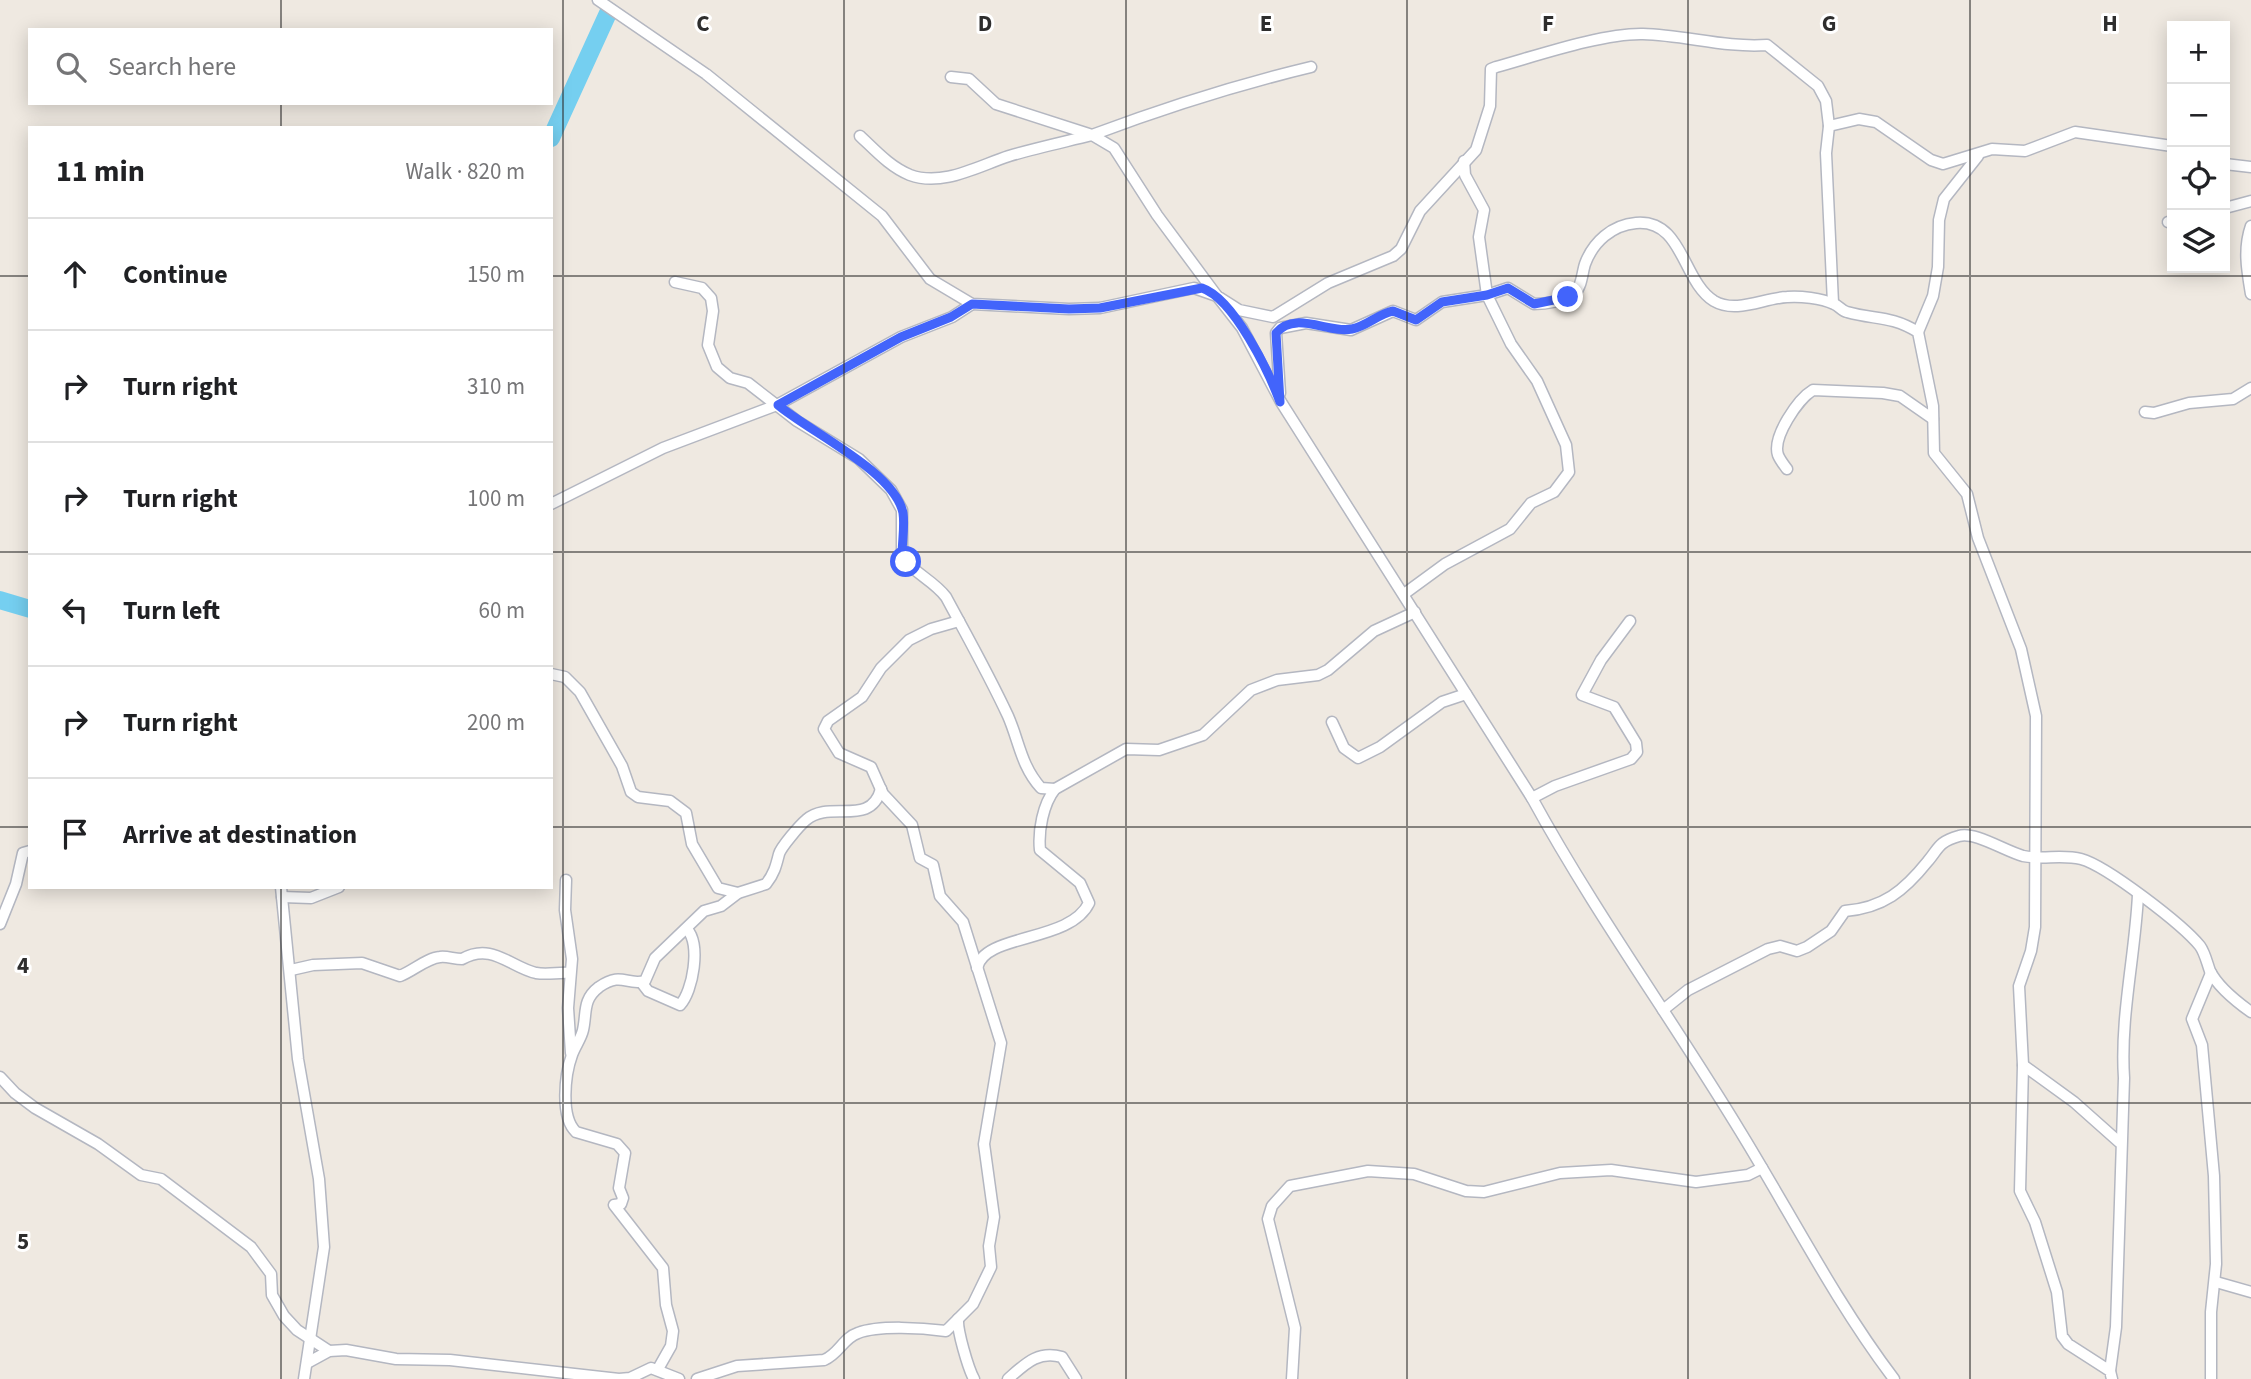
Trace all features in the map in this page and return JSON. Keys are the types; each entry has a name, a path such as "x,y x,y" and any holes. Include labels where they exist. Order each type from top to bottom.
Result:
{"street":[{"path":"598,0 706,74 882,216 930,279 972,304 1100,308 1194,288 1217,296 1239,310 1273,317 1328,283 1393,256 1401,249 1420,211 1476,149 1490,106 1491,69 1620,35 1670,36 1749,46 1767,45 1818,86 1826,101 1829,126 1826,153 1833,303"},
{"path":"860,136 886,161 910,175 929,179 946,177 1009,156 1092,135 1243,83 1311,67"},
{"path":"951,77 969,79 987,97 1006,108 1092,135 1114,148 1136,177 1157,215 1242,328 1280,402 1532,798 1566,861 1762,1168 1839,1300 1889,1377"},
{"path":"1829,126 1844,125 1859,119 1876,122 1931,160 1943,164 1982,150 2025,150 2075,132 2167,145"},
{"path":"1114,148 1117,126"},
{"path":"1982,150 1944,199 1938,220 1938,267 1933,296 1918,332 1933,419 1934,453 1967,494 1978,538 2021,649 2036,716 2034,940 2018,986 2023,1065 2020,1191 2035,1222 2057,1292 2062,1336 2111,1375"},
{"path":"1404,594 1445,564 1510,528 1531,503 1554,492 1569,472 1566,444 1537,380 1511,344 1487,295 1479,237 1484,210 1465,175 1464,161"},
{"path":"2230,165 2251,167"},
{"path":"2230,207 2251,201"},
{"path":"1280,402 1276,333 1280,328 1306,323 1351,330 1393,311 1416,320 1442,302 1487,295 1508,288 1534,304 1568,297 1580,286 1586,262 1596,243 1609,231 1635,223 1656,225 1679,247 1698,285 1715,302 1750,306 1785,297 1833,303 1846,312 1902,322 1918,332"},
{"path":"2251,226 2246,241 2251,294"},
{"path":"675,282 702,288 711,298 713,311 708,345 717,367 730,377 748,383 797,421 869,465 891,490 902,510 902,556 914,569 937,585 989,676 1029,770 1041,788 1055,789"},
{"path":"553,503 663,448 778,405 901,337 951,317 972,304"},
{"path":"1787,469 1777,453 1778,444 1796,404 1813,390 1900,396 1933,419"},
{"path":"2145,412 2154,413 2189,402 2233,399 2251,390"},
{"path":"977,968 982,956 992,950 1043,936 1078,916 1089,902 1080,883 1040,850 1042,821 1049,797 1055,789 1126,750 1159,750 1203,735 1251,690 1277,680 1318,675 1328,670 1374,631 1415,612"},
{"path":"697,1379 716,1376 737,1366 824,1360 834,1356 846,1340 857,1333 928,1328 946,1331 977,1299 991,1267 989,1246 994,1217 984,1144 1001,1044 963,922 940,896 933,865 920,858 912,825 881,789 871,767 839,753 828,740 825,724 862,697 881,668 909,640 931,629 959,621"},
{"path":"1532,798 1555,786 1631,759 1637,752 1636,743 1614,707 1582,695 1596,667 1630,621"},
{"path":"553,674 565,677 580,692 622,766 631,792 638,797 670,801 679,806 686,813 692,844 718,888 738,893"},
{"path":"1332,722 1344,748 1358,758 1380,747 1442,702 1466,694"},
{"path":"641,982 645,981 655,958 704,911 721,906 738,893 766,884 778,863 779,853 805,820 825,813 862,811 876,802 881,789"},
{"path":"1662,1010 1688,990 1768,949 1780,946 1797,951 1807,947 1831,931 1845,911 1869,910 1884,904 1929,860 1935,847 1961,835 1981,837 2001,850 2034,858 2060,856 2081,859 2109,871 2184,929 2202,948 2211,973 2251,1012"},
{"path":"0,924 16,884 23,853 28,852"},
{"path":"566,880 565,911 572,959 568,1008 571,1056 566,1090 567,1119 571,1128 583,1135 621,1146 625,1153 619,1188 623,1198 621,1204 614,1205 663,1268 666,1305 673,1331 671,1346 658,1369"},
{"path":"304,1379 324,1247 319,1179 298,1059 281,892 311,898 334,889"},
{"path":"2111,1375 2116,1327 2119,1142 2124,1078 2122,1044 2136,941 2138,895"},
{"path":"571,1056 583,1030 583,1011 594,992 613,980 624,978 641,982 659,997 681,1006 691,988 695,949 687,929"},
{"path":"291,970 313,965 362,963 400,976 422,967 431,958 444,956 462,960 471,954 491,953 537,973 570,973"},
{"path":"2211,973 2192,1019 2202,1045 2214,1161 2216,1282 2211,1312 2211,1379"},
{"path":"2023,1065 2074,1102 2119,1142"},
{"path":"0,1077 15,1093 36,1108 98,1144 141,1175 161,1179 251,1247 271,1274 272,1295 284,1316 297,1330 329,1351"},
{"path":"1292,1379 1295,1328 1268,1219 1272,1206 1290,1186 1368,1171 1391,1170 1414,1174 1466,1191 1484,1192 1560,1173 1611,1170 1696,1182 1748,1175 1762,1168"},
{"path":"2216,1282 2251,1292"},
{"path":"958,1319 957,1335 966,1347 974,1379"},
{"path":"307,1363 329,1351 346,1350 396,1359 450,1360 619,1379 630,1378 651,1368 679,1379"},
{"path":"1008,1379 1028,1361 1051,1353 1062,1357 1076,1379"}],"waterway":[{"path":"553,134 609,11"},
{"path":"0,600 28,608"}],"route":[{"path":"906,562 902,556 902,510 891,490 885,487 869,465 797,421 778,405 901,337 951,317 972,304 1100,308 1202,288 1217,296 1242,328 1274,385 1280,402 1276,333 1287,325 1306,323 1351,330 1385,312 1393,311 1416,320 1436,304 1470,295 1487,295 1508,288 1534,304 1568,297"}]}
